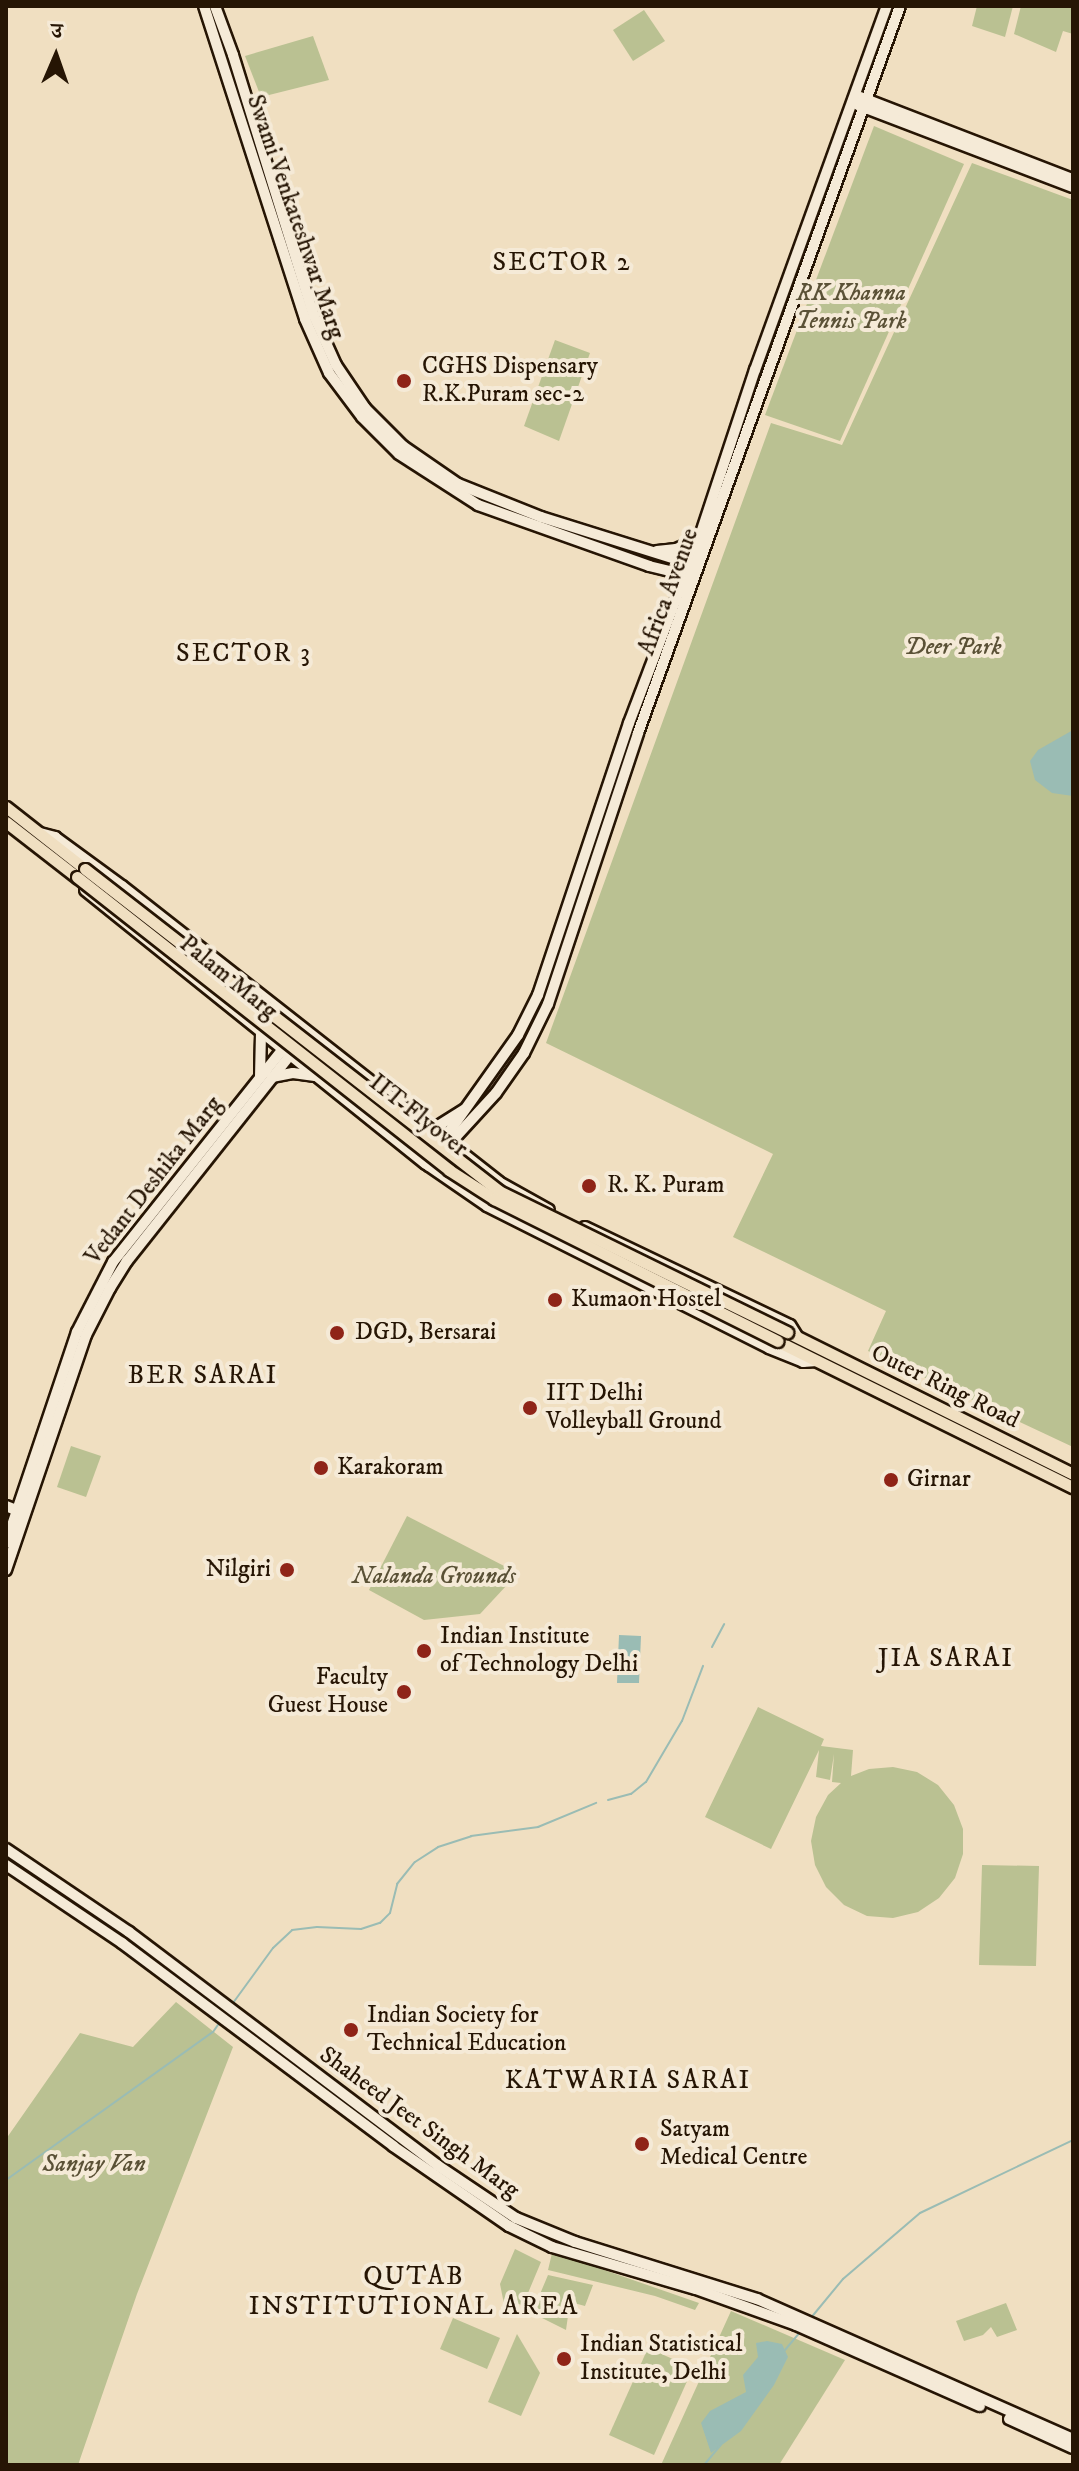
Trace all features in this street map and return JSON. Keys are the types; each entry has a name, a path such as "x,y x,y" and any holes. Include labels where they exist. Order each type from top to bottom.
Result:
{"main road":[{"name":"Swami Venkateshwar Marg","path":"204,6 305,319 329,373 362,417 399,454 478,505 649,566 686,568"},
{"path":"215,6 314,316 336,365 365,408 403,446 458,484 686,568 696,578"},
{"name":"Africa Avenue","path":"427,1164 451,1146 476,1119 524,1053 548,1004 638,733 696,578 858,101 866,65 887,6"},
{"name":"Africa Avenue","path":"451,1146 468,1107 518,1035 538,995 624,737 699,539 836,146 900,6"},
{"path":"836,146 835,136 849,95 857,74 866,65"},
{"path":"858,101 1073,179"},
{"path":"858,101 1073,187"},
{"path":"635,548 663,552 699,539"},
{"name":"Palam Marg","path":"6,807 36,838 41,855 427,1164 538,1234 769,1348 803,1362 817,1361"},
{"name":"Palam Marg","path":"6,822 36,838 55,837 485,1172 546,1209 790,1325 793,1335"},
{"name":"IIT Flyover","path":"36,838 499,1191 793,1335"},
{"name":"IIT Flyover","path":"81,873 449,1170 494,1199 817,1361"},
{"path":"229,1007 242,1008 250,1002 251,992 245,984"},
{"path":"259,1079 261,1032"},
{"name":"Vedant Deshika Marg","path":"14,1511 64,1367 95,1293 144,1221 259,1079 306,1032"},
{"name":"Vedant Deshika Marg","path":"14,1511 86,1335 110,1288 127,1261 272,1077 286,1053"},
{"path":"272,1077 293,1073 317,1076"},
{"path":"427,1127 438,1126 468,1107"},
{"path":"469,1192 473,1176 485,1172"},
{"name":"Outer Ring Road","path":"793,1335 1073,1474"},
{"name":"Outer Ring Road","path":"817,1361 1073,1487"},
{"path":"6,1543 14,1511"},
{"path":"6,1570 14,1511"},
{"name":"Shaheed Jeet Singh Marg","path":"6,1849 129,1932 502,2210 556,2236 703,2280 1073,2439"},
{"name":"Shaheed Jeet Singh Marg","path":"6,1865 122,1943 494,2218 552,2247 806,2325 1073,2448"}],"green space":[{"path":"977,6 1013,6 1005,37 972,26"},
{"path":"1021,6 1073,6 1073,34 1063,31 1056,52 1014,34"},
{"path":"644,10 665,41 633,61 613,30"},
{"path":"313,36 329,80 261,97 245,56"},
{"name":"RK Khanna Tennis Park","path":"874,126 964,164 840,441 765,415"},
{"name":"Deer Park","path":"972,163 1073,200 1073,1447 868,1351 886,1311 733,1237 773,1154 546,1043 771,423 842,445"},
{"path":"555,340 590,353 559,441 524,426"},
{"path":"71,1446 101,1456 86,1497 57,1487"},
{"name":"Nalanda Grounds","path":"407,1516 518,1573 480,1614 424,1620 369,1590"},
{"path":"758,1707 824,1739 821,1746 853,1750 851,1776 869,1769 893,1767 917,1772 938,1785 954,1805 963,1829 963,1854 955,1878 939,1898 918,1912 893,1918 867,1916 844,1905 826,1887 815,1865 811,1841 816,1817 828,1795 841,1783 832,1782 834,1754 830,1780 816,1777 819,1750 771,1849 705,1817"},
{"path":"982,1865 1039,1866 1036,1966 979,1965"},
{"name":"Sanjay Van","path":"176,2002 233,2047 137,2294 78,2465 6,2465 6,2139 80,2033 133,2047"},
{"path":"515,2249 541,2262 523,2305 518,2304 517,2309 504,2304 500,2284"},
{"path":"553,2249 699,2303 695,2310 655,2296 548,2270"},
{"path":"548,2275 593,2285 585,2306 570,2302 566,2330 532,2313"},
{"path":"1006,2303 1017,2330 997,2337 991,2327 983,2335 964,2341 956,2321"},
{"path":"731,2311 845,2360 779,2465 661,2465"},
{"path":"453,2318 500,2338 487,2369 440,2349"},
{"path":"517,2334 540,2373 521,2416 488,2402"},
{"path":"648,2348 693,2368 654,2455 609,2435"}],"water":[{"path":"1073,730 1073,796 1052,793 1035,780 1030,761 1038,750"},
{"path":"619,1635 641,1636 639,1683 617,1683"},
{"path":"767,2341 782,2344 788,2357 774,2385 741,2431 711,2453 701,2423 710,2411 746,2392 743,2375 758,2357 756,2343"}],"waterway":[{"path":"712,1647 724,1624"},
{"path":"608,1800 631,1794 646,1782 682,1721 703,1666"},
{"path":"233,2003 273,1948 292,1930 317,1927 361,1929 380,1923 390,1913 397,1884 415,1862 438,1847 471,1836 538,1827 596,1803"},
{"path":"6,2180 213,2032 220,2022"},
{"path":"810,2319 843,2279 920,2213 1073,2140"},
{"path":"785,2350 801,2331"},
{"path":"704,2465 721,2445"}],"place":[{"name":"CGHS Dispensary R.K.Puram sec-2","path":"404,381"},
{"name":"R. K. Puram","path":"589,1186"},
{"name":"Kumaon Hostel","path":"555,1300"},
{"name":"DGD, Bersarai","path":"337,1333"},
{"name":"IIT Delhi Volleyball Ground","path":"530,1408"},
{"name":"Karakoram","path":"321,1468"},
{"name":"Girnar","path":"891,1480"},
{"name":"Nilgiri","path":"287,1570"},
{"name":"Indian Institute of Technology Delhi","path":"424,1651"},
{"name":"Faculty Guest House","path":"404,1692"},
{"name":"Indian Society for Technical Education","path":"351,2030"},
{"name":"Satyam Medical Centre","path":"642,2144"},
{"name":"Indian Statistical Institute, Delhi","path":"564,2359"}],"district":[{"name":"SECTOR 2","path":"562,263"},
{"name":"SECTOR 3","path":"244,654"},
{"name":"BER SARAI","path":"203,1376"},
{"name":"JIA SARAI","path":"946,1659"},
{"name":"KATWARIA SARAI","path":"628,2081"},
{"name":"QUTAB INSTITUTIONAL AREA","path":"414,2292"}]}
